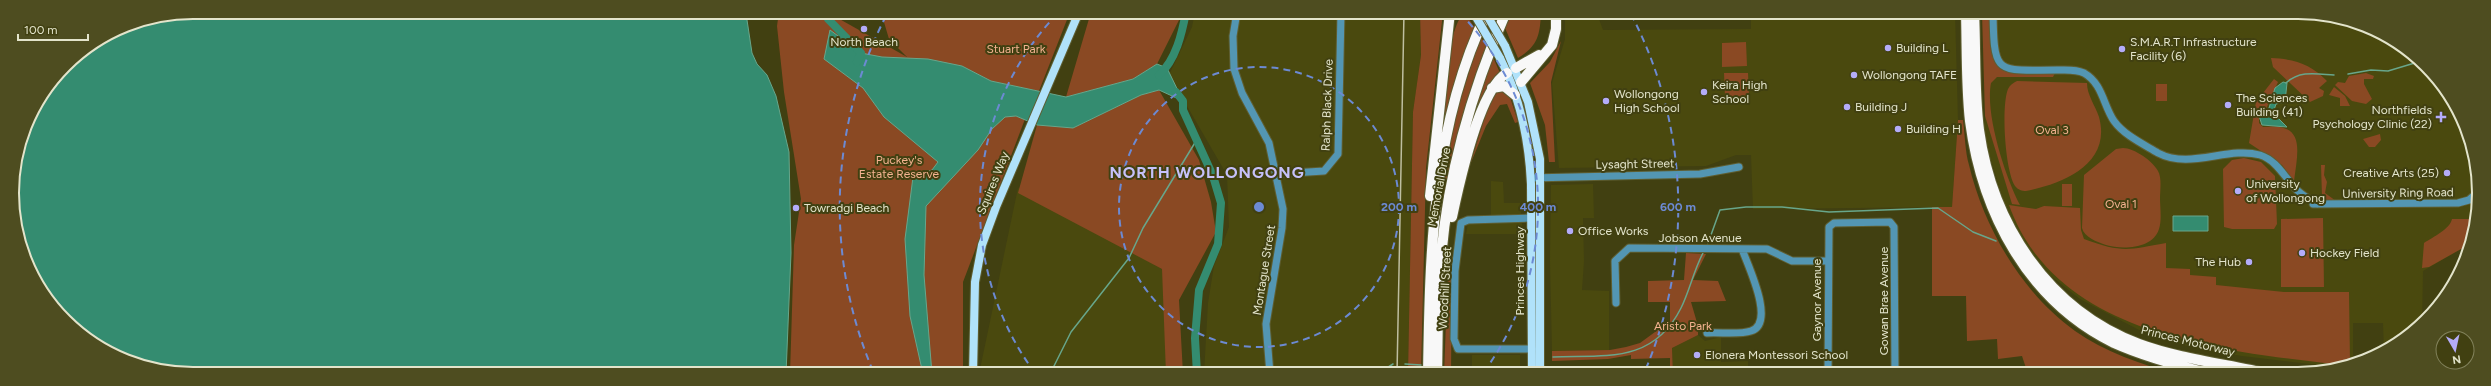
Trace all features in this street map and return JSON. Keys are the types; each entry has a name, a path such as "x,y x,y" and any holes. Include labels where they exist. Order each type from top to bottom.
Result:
{"highway":[{"path":"1428,312 1426,254 1429,205 1449,19"},
{"path":"1447,39 1454,19"},
{"name":"Memorial Drive","path":"1428,367 1428,312 1434,205 1443,151 1460,86 1484,19"},
{"name":"Memorial Drive","path":"1437,367 1441,257 1454,170 1477,87 1503,19"},
{"path":"1439,322 1454,206 1469,149 1492,88 1512,70 1535,58 1545,47 1550,35 1550,19"},
{"path":"1522,82 1552,45 1556,29 1556,19"},
{"name":"Princes Motorway","path":"1966,19 1968,99 1974,144 1981,178 2001,230 2028,272 2053,299 2087,327 2132,351 2188,367"},
{"name":"Princes Motorway","path":"1974,19 1976,104 1987,170 2005,221 2029,261 2071,305 2113,332 2151,347 2238,367"},
{"path":"1492,88 1504,86 1515,95"},
{"path":"2113,342 2146,359 2175,367"}],"main road":[{"name":"Squires Way","path":"973,367 975,282 982,245 1044,91 1076,19"},
{"name":"Princes Highway","path":"1477,19 1500,58 1522,82 1535,126 1541,177 1542,228 1540,367"},
{"name":"Princes Highway","path":"1490,19 1505,46 1512,70 1515,95 1526,134 1531,178 1532,367"},
{"path":"1531,222 1542,228"}],"street":[{"name":"Montague Street","path":"1236,19 1233,36 1234,69 1242,92 1269,143 1277,174 1283,219 1266,324 1269,367"},
{"name":"Ralph Black Drive","path":"1277,174 1324,171 1338,154 1341,19"},
{"name":"University Ring Road","path":"1993,19 1994,51 2000,64 2014,70 2071,70 2083,73 2093,79 2099,87 2117,125 2159,153 2185,159 2253,155 2272,166 2297,196 2306,202 2316,204 2458,203 2467,201 2472,197"},
{"name":"Lysaght Street","path":"1531,178 1700,174 1739,167"},
{"name":"Woodhill Street","path":"1531,222 1468,220 1461,223 1455,271 1454,339 1458,349 1532,349"},
{"name":"Gaynor Avenue","path":"1828,367 1829,226 1834,223 1890,222 1894,227"},
{"name":"Gowan Brae Avenue","path":"1894,227 1895,367"},
{"name":"Jobson Avenue","path":"1616,303 1615,261 1629,248 1767,249 1792,261 1828,261"},
{"path":"1707,333 1750,332 1757,328 1762,320 1761,302 1742,249"}],"shaded area":[{"path":"182,19 747,19 752,53 757,64 767,75 776,96 789,152 791,253 786,367 170,366 126,354 96,338 78,324 62,308 48,290 32,260 22,227 19,204 20,170 32,126 48,96 62,78 78,62 106,42 126,32 159,22"},
{"path":"1194,19 1420,19 1421,55 1413,112 1408,367 1204,367 1208,303 1214,266 1229,227 1227,175 1169,75 1192,27"},
{"path":"1565,19 1599,19 1603,30 1751,29 1751,19 1955,19 1958,120 1952,207 1753,209 1751,155 1736,155 1706,166 1559,168 1552,83 1565,39"},
{"name":"University of Wollongong","path":"1982,19 2309,19 2332,22 2365,32 2395,48 2413,62 2429,78 2443,96 2459,126 2469,159 2472,182 2472,204 2469,227 2463,249 2423,271 2422,315 2413,324 2384,345 2383,323 2353,323 2353,358 2324,366 2242,356 2193,348 2139,330 2080,299 2051,276 2026,245 2007,213 1983,134 1985,116"},
{"path":"830,30 861,53 882,57 928,59 962,66 991,81 1066,97 1133,79 1157,64 1167,68 1183,101 1159,90 1141,95 1073,128 1037,125 1016,116 1005,117 992,129 978,150 926,206 924,275 931,367 921,367 910,316 905,239 913,177 932,170 938,162 884,117 863,88 824,59"},
{"path":"2283,82 2287,83 2285,102 2276,104 2273,113 2287,127 2262,125 2259,116 2269,108 2275,88"},
{"path":"1491,181 1503,182 1504,203 1520,203 1523,234 1466,234 1468,223 1491,221"},
{"path":"1593,184 1594,218 1583,218 1584,261 1582,290 1609,291 1609,350 1552,351 1550,261 1551,185"},
{"path":"1018,188 1162,269 1170,367 980,367"},
{"path":"2173,216 2208,216 2208,231 2173,231"},
{"name":"Elonera Montessori School","path":"1698,335 1705,341 1721,337 1721,362 1748,361 1748,367 1673,367 1672,348"},
{"path":"1472,355 1520,355 1520,367 1472,367"}],"green space":[{"name":"Puckey's Estate Reserve","path":"778,19 839,19 907,57 889,39 883,19 1067,19 1039,91 991,81 962,66 911,58 1015,116 1025,119 963,282 963,367 790,367 794,245 801,199 784,92 777,26"},
{"path":"1089,19 1180,19 1157,64 1133,79 1066,97"},
{"path":"1420,19 1442,19 1426,168 1421,367 1408,367 1413,112 1421,55"},
{"path":"1460,19 1469,19 1475,28 1463,57 1454,86 1439,147 1448,56 1452,38"},
{"path":"1510,19 1541,19 1537,39 1525,54 1518,58 1505,28"},
{"path":"1698,19 1740,19 1740,20"},
{"path":"1982,19 1991,19 1991,33 1995,59 2000,66 2008,70 2020,72 2055,73 2053,77 1997,77 1991,83 1991,111 1998,145 2008,178 2020,205 2012,204 1985,116"},
{"path":"1481,37 1487,47 1466,108 1436,290 1435,231 1442,175 1452,128"},
{"path":"1561,41 1551,82 1555,162 1549,162 1545,125 1530,83 1550,62"},
{"path":"1746,42 1747,66 1722,67 1722,43"},
{"path":"1493,57 1500,73 1489,87 1463,162 1476,105"},
{"path":"2271,58 2295,61 2315,70 2327,81 2319,88 2324,91 2323,96 2310,102 2273,67"},
{"path":"1724,73 1748,73 1749,96 1725,97"},
{"path":"2366,73 2374,76 2373,79 2364,79 2364,84 2372,99 2366,104 2352,101 2335,85 2338,82 2345,83 2349,76"},
{"path":"2274,79 2278,82 2266,109 2259,115 2259,123 2263,127 2287,129 2293,134 2296,140 2297,149 2294,181 2282,165 2249,143 2256,102"},
{"name":"Oval 3","path":"2017,81 2087,83 2090,96 2099,117 2101,133 2098,147 2091,159 2081,169 2069,177 2055,183 2026,191 2020,190 2015,186 2009,167 2005,138 2006,98 2008,89"},
{"path":"2156,84 2167,84 2167,101 2156,101"},
{"path":"2334,87 2345,96 2350,106 2340,106 2340,98 2329,95"},
{"path":"1159,90 1199,160 1211,202 1216,232 1179,300 1183,367 1166,367 1162,269 1018,193 1037,125 1073,128 1141,95"},
{"path":"1503,91 1509,94 1518,122 1515,123 1507,104 1500,105 1486,126 1470,165 1489,104 1497,92"},
{"path":"1958,120 1963,120 1968,160 1984,212 1995,235 2022,278 2038,298 2056,316 2075,331 2098,345 2136,362 2152,367 2026,367 2022,356 1998,359 1997,339 1967,341 1966,296 1932,296 1932,207 1952,207"},
{"path":"2380,134 2381,140 2375,147 2369,147 2363,139"},
{"name":"Oval 1","path":"2123,148 2138,153 2148,159 2156,167 2160,181 2161,218 2156,236 2150,241 2136,246 2113,247 2091,239 2083,231 2084,175 2116,149"},
{"path":"2244,158 2261,162 2275,176 2277,224 2274,229 2232,229 2224,227 2223,169 2232,160"},
{"path":"2321,165 2325,165 2324,175 2327,182 2325,193 2336,201 2324,200 2322,196"},
{"path":"2062,184 2072,184 2072,206 2062,206"},
{"path":"2009,205 2036,209 2044,206 2080,208 2081,230 2084,239 2108,247 2125,249 2166,243 2166,268 2190,269 2190,275 2216,277 2216,285 2284,292 2349,292 2350,359 2332,364 2247,353 2197,343 2149,329 2104,310 2064,284 2032,249"},
{"name":"Hockey Field","path":"2323,218 2324,287 2281,287 2281,219"},
{"path":"2452,219 2470,219 2463,249 2429,267 2422,268 2424,243 2445,229 2451,223"},
{"name":"Aristo Park","path":"1686,253 1706,254 1693,280 1718,281 1726,301 1691,302 1698,326 1698,335 1672,348 1673,367 1670,367 1670,358 1631,359 1631,355 1608,359 1552,361 1552,351 1610,350 1640,343 1670,321 1670,302 1648,302 1648,281 1684,280"},
{"path":"1448,270 1452,270 1451,367 1444,367"}],"waterway":[{"path":"828,19 861,53 857,62"},
{"path":"1159,75 1165,69 1174,54 1184,19"},
{"path":"2348,74 2371,70 2388,71 2414,63"},
{"path":"2286,83 2303,74 2334,75"},
{"path":"1176,92 1183,101 1183,110 1213,176 1221,203 1218,244 1199,290 1195,338 1197,367"},
{"path":"1054,367 1071,332 1129,258 1143,228 1196,141"},
{"path":"1707,246 1720,210 1746,207 1782,207 1829,212 1938,208 1973,232 1996,241"},
{"path":"1553,357 1626,353 1642,348 1656,339 1670,326 1681,308 1697,265 1704,251"},
{"path":"1388,367 1393,364"},
{"path":"1405,364 1421,365"}],"railway":[{"path":"1397,367 1404,19"}],"place":[{"name":"North Beach","path":"864,29"},
{"name":"Building L","path":"1888,48"},
{"name":"S.M.A.R.T Infrastructure Facility (6)","path":"2122,49"},
{"name":"Wollongong TAFE","path":"1854,75"},
{"name":"Keira High School","path":"1704,92"},
{"name":"Wollongong High School","path":"1606,101"},
{"name":"The Sciences Building (41)","path":"2228,105"},
{"name":"Building J","path":"1847,107"},
{"name":"Northfields Psychology Clinic (22)","path":"2441,117"},
{"name":"Building H","path":"1898,129"},
{"name":"Creative Arts (25)","path":"2447,173"},
{"name":"University of Wollongong","path":"2238,191"},
{"name":"Towradgi Beach","path":"796,208"},
{"name":"Office Works","path":"1570,231"},
{"name":"Hockey Field","path":"2302,253"},
{"name":"The Hub","path":"2249,262"},
{"name":"Elonera Montessori School","path":"1697,355"}],"district":[{"name":"NORTH WOLLONGONG","path":"1207,172"}],"park label":[{"name":"Stuart Park","path":"1016,49"}]}
